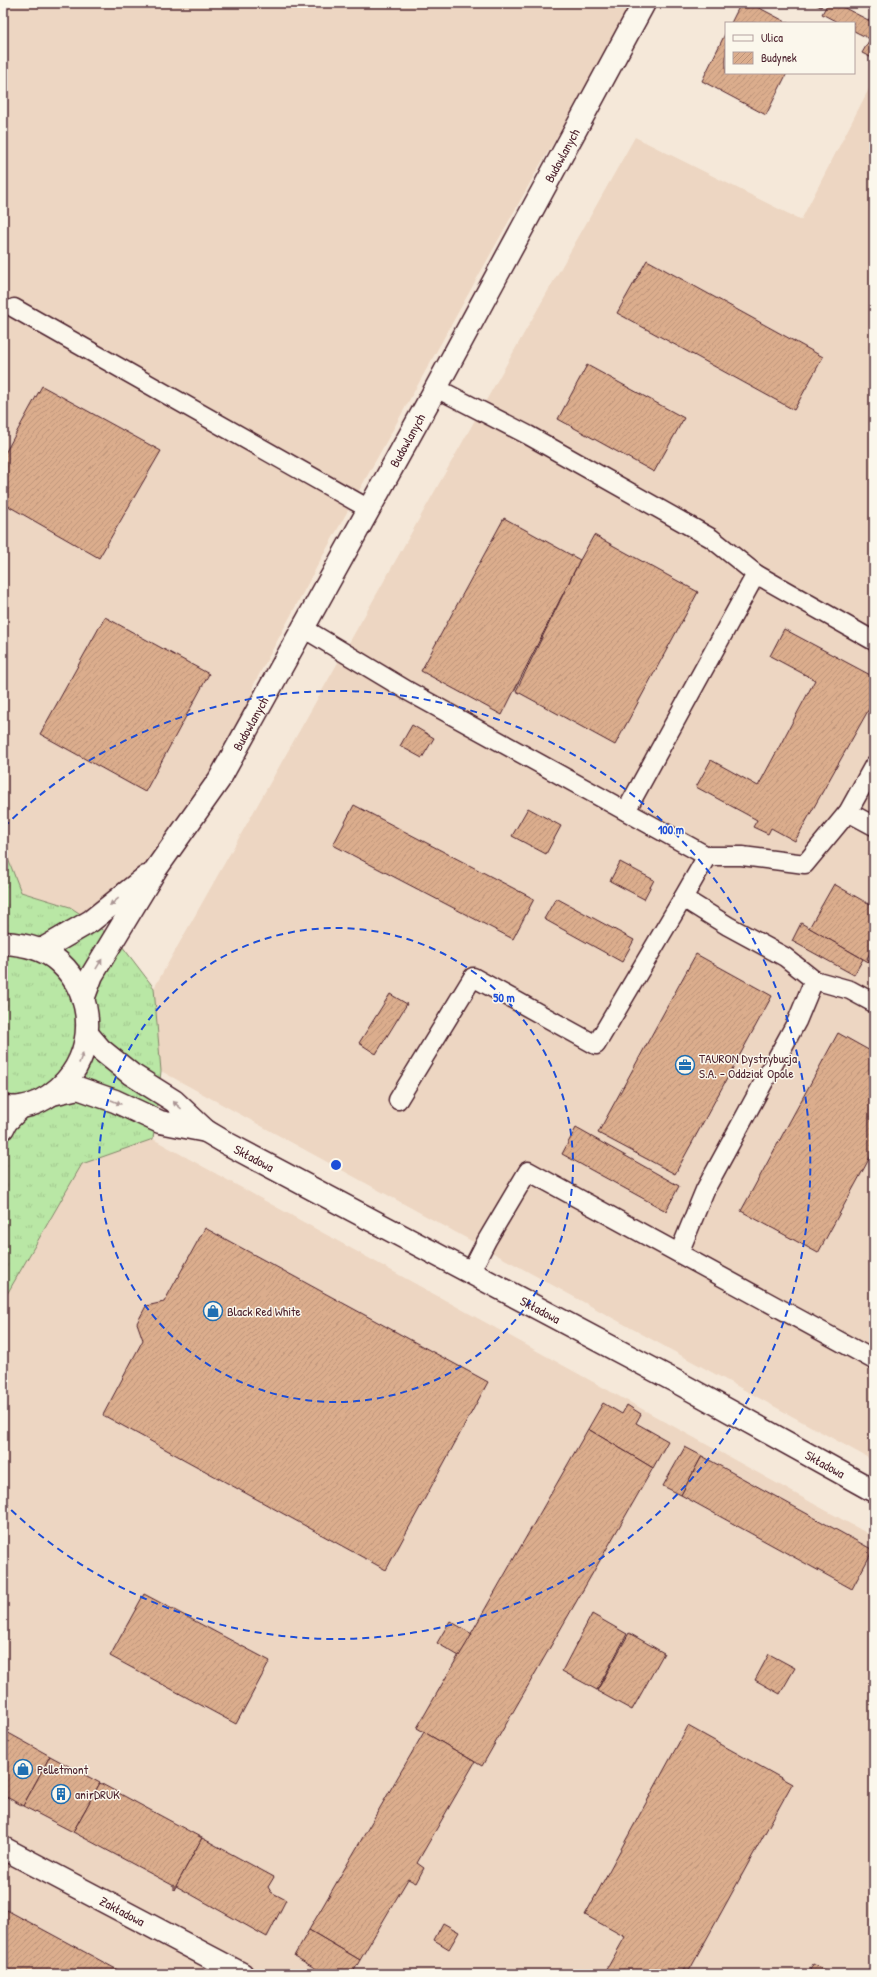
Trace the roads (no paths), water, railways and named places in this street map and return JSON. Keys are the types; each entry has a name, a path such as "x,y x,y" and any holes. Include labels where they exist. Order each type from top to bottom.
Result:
{"street":[{"name":"Budowlanych","path":"83,999 92,975 156,869 219,780 436,388 644,3"},
{"name":"Budowlanych","path":"41,950 91,921 156,869"},
{"path":"3,929 12,943 41,950 59,962 77,982 87,1008 88,1035 80,1062 68,1080 52,1094 34,1103 12,1107 3,1128"},
{"name":"Składowa","path":"88,1035 100,1049 131,1074 174,1102 206,1130 470,1273 677,1382 874,1490"},
{"name":"Składowa","path":"52,1094 78,1088 115,1101 160,1122 206,1130"},
{"name":"Zakładowa","path":"3,1848 242,1974"}],"lane":[{"path":"14,308 369,509"},
{"path":"436,388 528,435 711,538 756,574 874,641"},
{"path":"626,811 756,574"},
{"path":"303,628 408,691 707,856 742,856 805,864 848,812 874,765"},
{"path":"848,812 874,826"},
{"path":"398,1100 473,977 596,1045 707,856"},
{"path":"683,898 728,926 785,957 814,980 850,990 874,1003"},
{"path":"679,1253 705,1190 797,1021 814,980"},
{"path":"470,1273 487,1240 528,1171 874,1360"}],"place":[{"name":"TAURON Dystrybucja S.A. - Oddział Opole","path":"685,1065"},
{"name":"Black Red White","path":"213,1311"},
{"name":"Pelletmont","path":"23,1769"},
{"name":"anirDRUK","path":"61,1794"}]}
